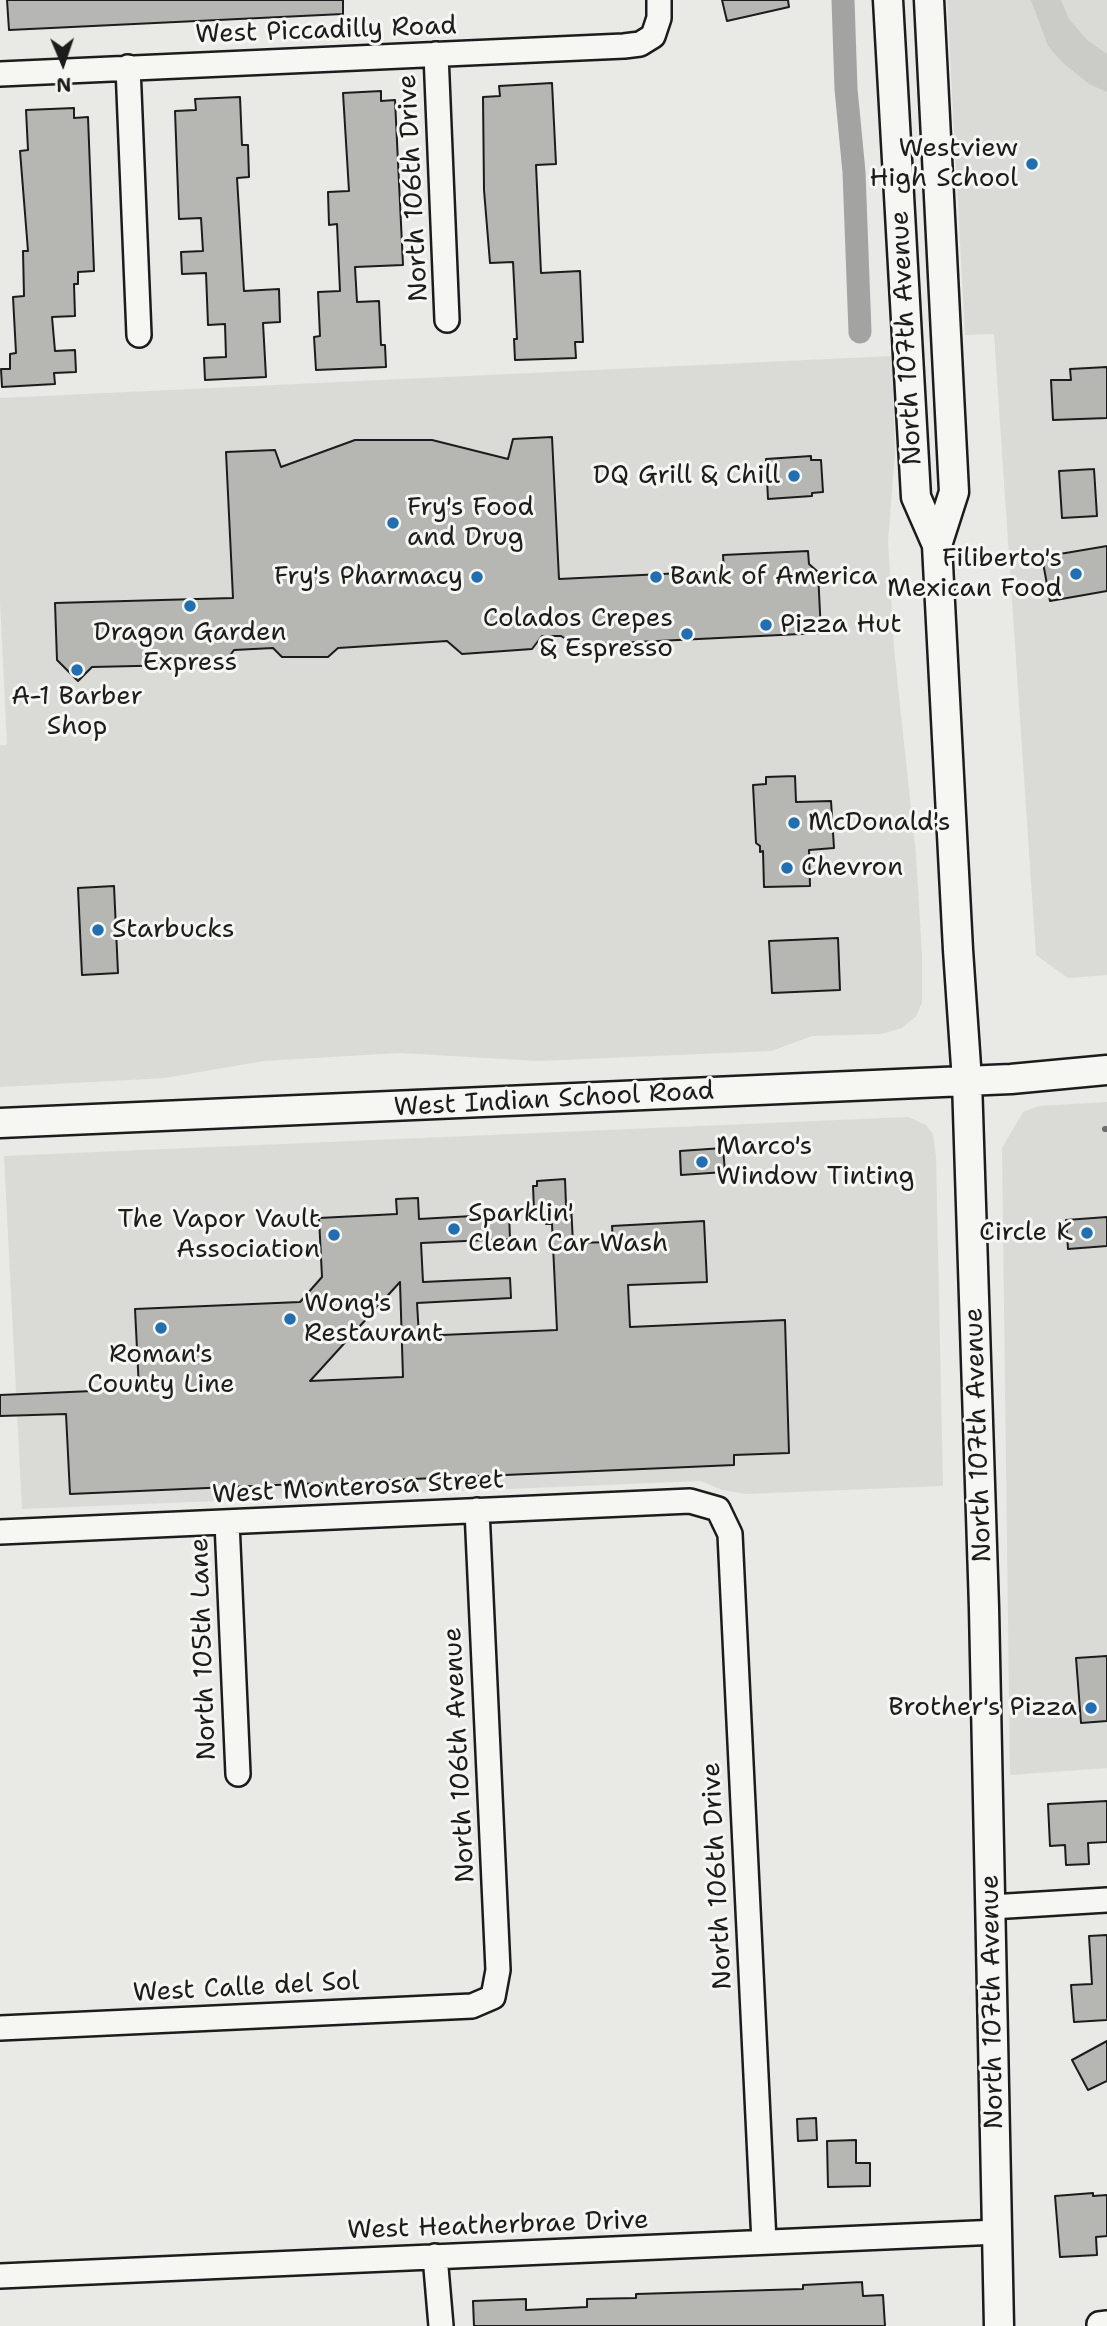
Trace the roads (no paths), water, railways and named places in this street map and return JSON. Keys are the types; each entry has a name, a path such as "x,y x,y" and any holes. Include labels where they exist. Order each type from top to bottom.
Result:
{"main road":[{"name":"North 107th Avenue","path":"888,0 916,497 937,545 967,1081 984,1595 999,2326"},
{"name":"North 107th Avenue","path":"929,0 954,492 937,545"},
{"name":"West Indian School Road","path":"0,1123 1011,1079 1107,1070"}],"street":[{"name":"West Piccadilly Road","path":"0,74 624,46 640,44 653,36 659,18 659,0"},
{"name":"North 106th Drive","path":"436,54 447,320"},
{"path":"128,67 139,335"},
{"name":"West Monterosa Street","path":"0,1532 690,1501 718,1509"},
{"name":"North 106th Drive","path":"718,1509 730,1534 764,2242"},
{"name":"North 106th Avenue","path":"477,1510 498,1970 493,1997"},
{"name":"North 105th Lane","path":"227,1522 238,1774"},
{"path":"990,1907 1107,1900"},
{"name":"West Calle del Sol","path":"0,2028 472,2006 493,1997"},
{"name":"West Heatherbrae Drive","path":"0,2276 998,2232"},
{"path":"435,2256 441,2326"}],"waterway":[{"path":"843,0 846,89 854,172 860,332"}],"place":[{"name":"Westview High School","path":"1032,164"},
{"name":"DQ Grill & Chill","path":"794,476"},
{"name":"Fry's Food and Drug","path":"393,523"},
{"name":"Filiberto's Mexican Food","path":"1076,574"},
{"name":"Fry's Pharmacy","path":"477,577"},
{"name":"Bank of America","path":"656,577"},
{"name":"Dragon Garden Express","path":"190,606"},
{"name":"Pizza Hut","path":"766,625"},
{"name":"Colados Crepes & Espresso","path":"687,634"},
{"name":"A-1 Barber Shop","path":"77,670"},
{"name":"McDonald's","path":"794,823"},
{"name":"Chevron","path":"787,868"},
{"name":"Starbucks","path":"98,930"},
{"name":"Marco's Window Tinting","path":"702,1162"},
{"name":"Sparklin' Clean Car Wash","path":"454,1229"},
{"name":"Circle K","path":"1087,1233"},
{"name":"The Vapor Vault Association","path":"334,1235"},
{"name":"Wong's Restaurant","path":"290,1319"},
{"name":"Roman's County Line","path":"161,1328"},
{"name":"Brother's Pizza","path":"1091,1708"}]}
